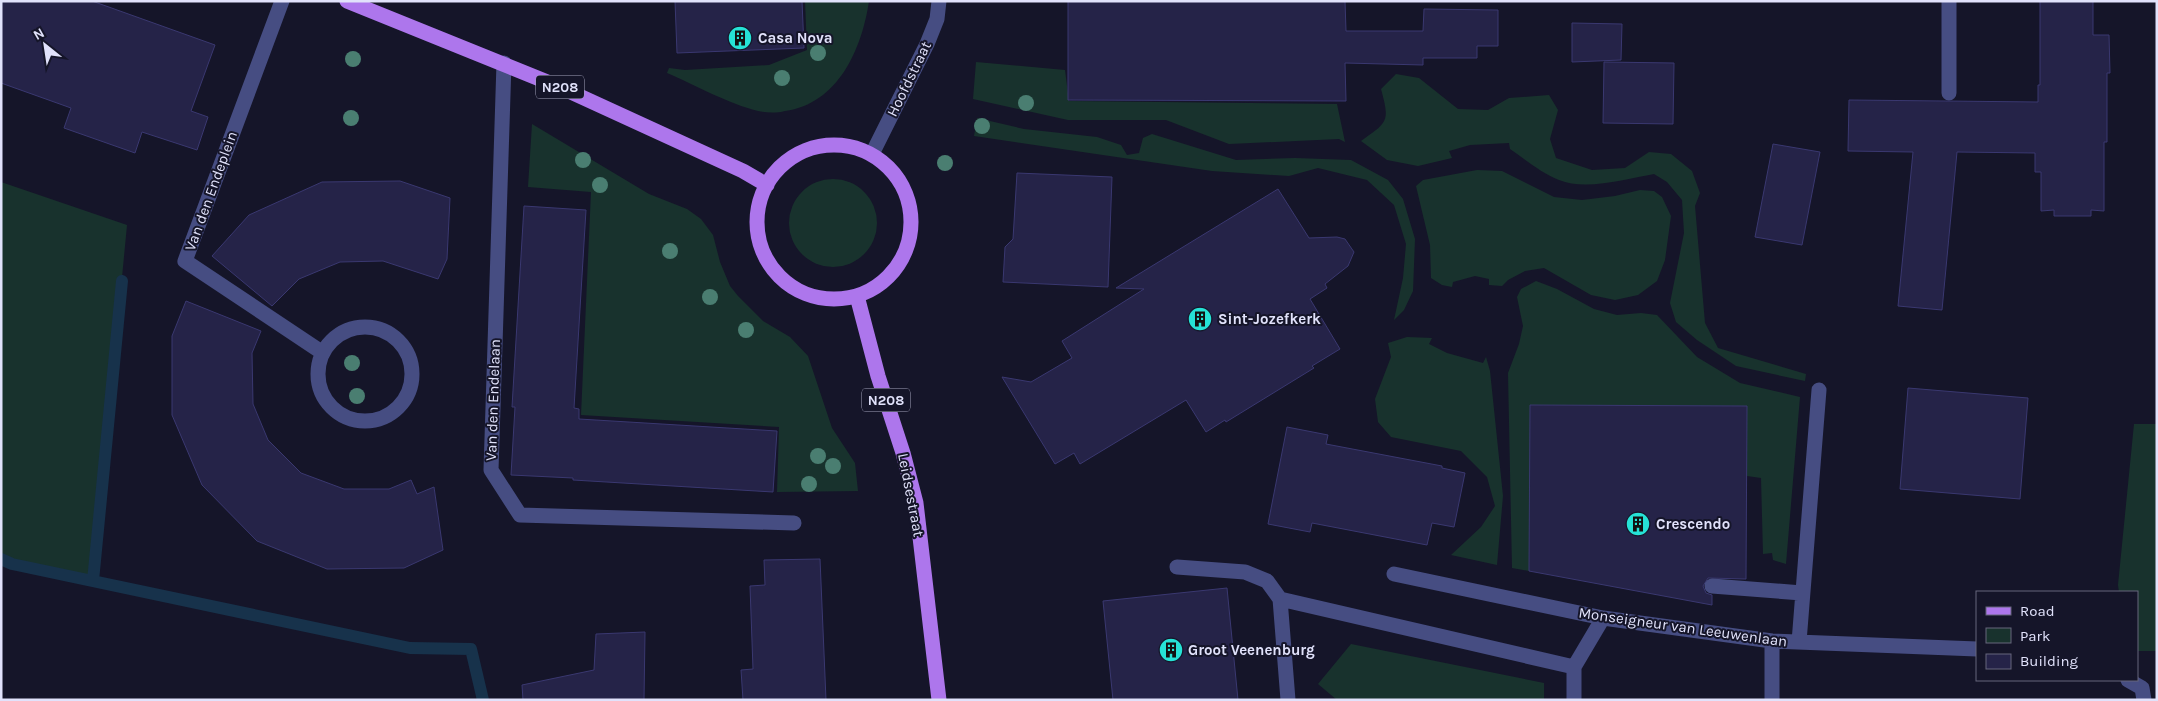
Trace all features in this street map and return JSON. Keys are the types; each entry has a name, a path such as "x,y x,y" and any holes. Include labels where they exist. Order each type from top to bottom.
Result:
{"main road":[{"name":"N208","path":"348,1 504,62 743,170 767,185"},
{"path":"839,145 857,148 872,154 892,170 906,192 912,217 909,243 898,266 880,284 857,296 837,300 816,298 797,291 776,274 768,263 760,244 757,224 759,203 767,185 777,170 805,150 839,145"},
{"name":"Leidsestraat","path":"857,296 878,376 903,452 916,503 939,700"}],"street":[{"name":"Van den Endeplein","path":"282,1 185,261 323,353"},
{"name":"Hoofdstraat","path":"872,154 927,44 937,19 939,1"},
{"path":"1949,1 1949,93"},
{"name":"Van den Endelaan","path":"504,62 491,470 520,516 794,523"},
{"path":"366,327 383,330 398,340 408,354 412,371 411,388 402,404 389,415 373,421 356,421 340,415 327,402 320,387 318,370 323,353 334,339 349,330 366,327"},
{"path":"1799,642 1819,390"},
{"path":"1177,567 1245,572 1267,581 1280,600 1288,700"},
{"name":"Monseigneur van Leeuwenlaan","path":"1394,574 1603,618 1772,642 1976,649"},
{"path":"1712,586 1802,593"},
{"path":"1280,600 1574,667"},
{"path":"1574,700 1574,667 1603,618"},
{"path":"1772,642 1772,700"},
{"path":"2130,681 2142,688 2144,700"}],"green space":[{"path":"805,1 869,1 866,19 853,55 833,86 820,98 804,106 779,112 758,111 724,99 667,73 669,68 685,70 769,65 807,50"},
{"path":"976,62 1065,70 1069,101 1337,104 1345,142 1339,139 1229,144 1166,120 1068,120 973,99"},
{"path":"1396,74 1419,78 1458,109 1488,110 1509,98 1549,95 1558,110 1550,139 1556,158 1592,170 1625,168 1649,152 1671,154 1692,171 1700,193 1695,206 1705,323 1718,348 1806,374 1805,381 1736,366 1697,340 1676,322 1670,303 1684,233 1682,200 1667,182 1654,174 1606,183 1569,183 1540,170 1510,149 1509,143 1470,145 1449,151 1452,158 1418,166 1387,160 1361,141 1382,125 1386,115 1381,89"},
{"path":"977,118 1024,129 1097,137 1121,145 1127,155 1139,153 1143,138 1152,134 1236,160 1295,158 1351,160 1388,180 1403,199 1415,239 1413,291 1404,310 1394,320 1403,278 1406,244 1394,205 1367,180 1318,168 1289,176 1212,171 974,136"},
{"path":"532,124 649,194 687,209 701,219 713,235 720,262 730,286 763,321 790,337 808,356 832,428 855,463 858,491 777,492 779,427 581,415 591,192 528,187"},
{"path":"1477,170 1502,171 1554,197 1582,200 1615,196 1640,190 1654,191 1662,197 1671,216 1665,260 1657,281 1638,295 1615,300 1591,295 1544,268 1525,271 1508,280 1502,286 1489,285 1489,279 1475,276 1453,282 1452,287 1442,285 1431,278 1430,245 1416,186 1423,180"},
{"path":"833,179 850,183 864,192 873,206 877,223 873,240 864,254 850,263 833,267 816,263 802,254 793,240 789,223 793,206 802,192 816,183"},
{"path":"1,182 127,225 93,581 12,564 1,559"},
{"path":"1536,281 1557,289 1594,309 1617,315 1641,313 1657,315 1697,357 1740,383 1800,397 1786,564 1773,560 1772,553 1763,554 1761,478 1747,476 1747,407 1531,405 1529,571 1512,568 1508,373 1519,344 1523,326 1517,297 1521,289"},
{"path":"1407,337 1432,338 1429,344 1447,353 1483,363 1486,357 1490,371 1503,496 1497,565 1451,555 1481,527 1495,506 1487,477 1461,451 1391,437 1378,422 1375,399 1391,357 1388,343"},
{"path":"2134,424 2157,424 2157,651 2138,651 2138,591 2119,591"},
{"path":"1351,644 1544,683 1544,700 1337,700 1318,684"}],"building":[{"path":"1,1 92,1 215,45 191,111 208,117 197,150 142,132 135,153 64,128 71,108 1,83"},
{"name":"Casa Nova","path":"675,1 802,1 804,48 677,53"},
{"path":"1068,1 1345,1 1346,31 1423,31 1424,9 1498,10 1498,46 1477,46 1477,58 1423,58 1423,65 1345,63 1346,101 1068,100"},
{"path":"2040,1 2093,1 2093,35 2109,35 2110,73 2107,73 2107,142 2104,142 2104,211 2091,210 2091,216 2054,216 2054,210 2041,211 2041,172 2035,172 2035,153 1957,152 1942,310 1898,306 1913,152 1848,151 1849,100 2038,102 2038,85 2040,85"},
{"path":"1572,23 1622,24 1621,60 1572,62"},
{"path":"1604,62 1674,63 1673,124 1603,123"},
{"path":"1773,144 1820,152 1802,245 1755,237"},
{"path":"1017,173 1112,177 1108,287 1003,282 1005,247 1013,239"},
{"path":"400,181 450,198 447,259 438,279 383,261 340,262 299,279 272,306 212,256 249,215 322,182"},
{"name":"Sint-Jozefkerk","path":"1278,189 1309,238 1337,237 1345,239 1354,252 1348,266 1325,284 1327,288 1310,299 1340,349 1312,366 1314,368 1226,422 1225,420 1206,432 1186,400 1080,464 1074,453 1055,464 1002,377 1031,382 1072,358 1062,341 1144,289 1116,288"},
{"path":"524,206 586,210 574,408 579,409 579,419 777,431 773,492 511,475 515,407 512,407"},
{"path":"186,301 261,331 252,353 253,404 268,440 301,473 344,489 389,489 411,480 417,494 434,487 443,550 404,568 327,569 257,541 202,485 172,415 172,336"},
{"path":"1908,388 2028,398 2020,499 1900,489"},
{"name":"Crescendo","path":"1530,405 1747,406 1746,579 1708,578 1703,586 1706,593 1712,595 1712,605 1529,571"},
{"path":"1287,427 1328,435 1326,444 1442,466 1442,468 1465,473 1454,527 1432,523 1427,545 1312,523 1310,532 1268,524"},
{"path":"820,559 826,700 743,700 741,670 753,669 750,586 765,585 764,560"},
{"name":"Groot Veenenburg","path":"1227,588 1238,700 1113,700 1103,601"},
{"path":"645,632 644,700 523,700 522,685 594,670 596,634"}],"waterway":[{"path":"93,581 122,281"},
{"path":"1,559 12,564 410,648 471,649 483,700"}],"place":[{"name":"Casa Nova","path":"740,38"},
{"name":"Sint-Jozefkerk","path":"1200,319"},
{"name":"Crescendo","path":"1638,524"},
{"name":"Groot Veenenburg","path":"1171,650"}]}
